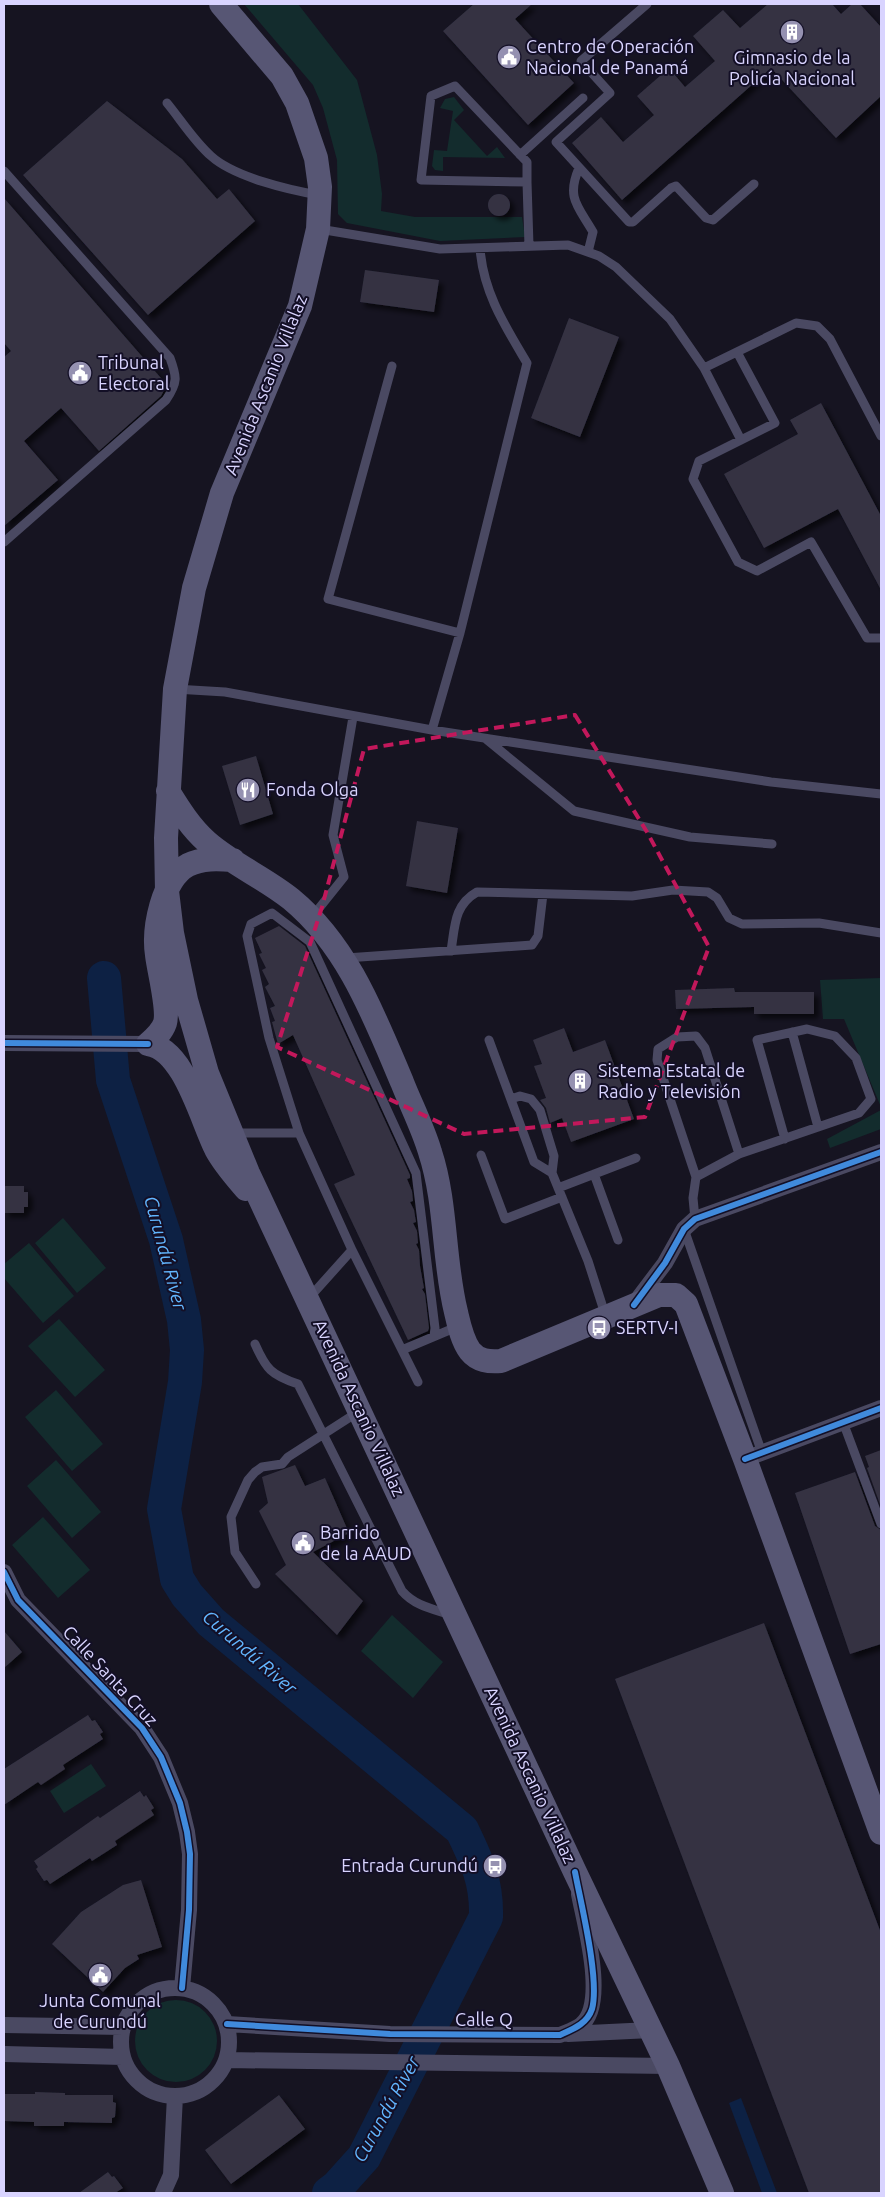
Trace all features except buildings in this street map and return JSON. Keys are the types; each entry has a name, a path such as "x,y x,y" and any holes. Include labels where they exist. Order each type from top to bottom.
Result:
{"main road":[{"name":"Avenida Ascanio Villalaz","path":"221,4 282,76 297,103 316,158 320,196 318,229 300,306 222,493 194,588 175,688 168,791 167,891 174,942 191,1018 207,1073 230,1133 575,1872 668,2066 722,2193"},
{"path":"168,791 186,818 207,842 291,899 327,934 344,958 385,1041 430,1152 438,1188 451,1286 459,1326 464,1342 473,1354 486,1361 495,1362 660,1295 676,1295 686,1304 753,1456 881,1832"},
{"path":"142,1044 160,1033 166,1018 155,936 167,891 174,878 188,865 206,860 233,860"},
{"path":"142,1044 163,1049 176,1061 221,1158 266,1212"}],"street":[{"path":"4,1043 142,1044"},
{"path":"634,1305 665,1263 689,1224 881,1152"},
{"path":"753,1456 881,1408"},
{"name":"Calle Santa Cruz","path":"4,1572 18,1600 142,1728 161,1757 180,1803 190,1854 189,1910 182,1988"},
{"name":"Calle Q","path":"227,2024 390,2034 560,2035 582,2024 592,2009 594,1977 575,1872"},
{"path":"167,1988 182,1988 205,1996 222,2013 227,2024 230,2036 227,2060 218,2075 206,2086 191,2094 161,2095 137,2081 128,2070 123,2057 121,2042 123,2027 129,2013 139,2001 152,1992 167,1988"},
{"path":"4,2025 123,2027"},
{"path":"560,2035 651,2030"},
{"path":"4,2054 123,2057"},
{"path":"227,2060 668,2066"},
{"path":"163,2193 171,2175 175,2096"}],"lane":[{"path":"647,4 581,61 610,93 556,142 630,222 633,222 671,188 676,186 706,218 713,220 754,184"},
{"path":"527,182 421,180 431,96 455,86 527,162 529,246"},
{"path":"520,155 583,98"},
{"path":"166,103 212,157 242,174 287,190 320,196"},
{"path":"579,168 573,183 575,202 593,232 588,252"},
{"path":"4,171 170,358 176,376 175,387 166,400 4,542"},
{"path":"318,229 440,249 568,245 598,256 616,267 670,319 704,368 742,440"},
{"path":"432,730 460,633 527,363 495,308 481,270 480,248"},
{"path":"704,368 796,323 817,326 830,338 881,436"},
{"path":"737,352 775,423 699,460 693,479 738,562 757,571 811,542 867,638 881,638"},
{"path":"392,366 328,599 460,633"},
{"path":"175,688 225,692 352,717 677,766 770,782 881,794"},
{"path":"311,918 344,877 333,835 352,717"},
{"path":"485,738 574,811 690,837 772,844"},
{"path":"451,951 458,911 466,898 477,892 632,896 673,890 708,892 717,898 730,918 742,924 818,923 881,933"},
{"path":"344,958 532,945 538,936 543,894"},
{"path":"418,1382 352,1250 299,1134 269,1038 247,936 251,924 272,913 310,942 416,1173 435,1328 434,1336"},
{"path":"696,1178 739,1154 785,1139 859,1113 871,1099 856,1058 835,1036 807,1029 757,1040 785,1139"},
{"path":"792,1032 818,1127"},
{"path":"739,1154 705,1048 696,1036 677,1037 658,1049 657,1060 696,1178 689,1224 753,1456"},
{"path":"489,1040 534,1162 552,1173"},
{"path":"511,1099 520,1096 530,1099 540,1110 554,1156 552,1173 588,1261 606,1317"},
{"path":"230,1133 299,1134"},
{"path":"481,1154 504,1219 562,1197"},
{"path":"558,1188 636,1158"},
{"path":"594,1174 618,1240"},
{"path":"308,1300 352,1250"},
{"path":"402,1350 459,1326"},
{"path":"256,1344 265,1365 282,1378 298,1384 402,1591 408,1599 420,1605 456,1617"},
{"path":"256,1584 235,1552 231,1517 248,1480 262,1467 282,1464 288,1457 360,1411"},
{"path":"843,1422 881,1524"}],"highlighted area":[{"path":"575,715 647,832 709,947 645,1117 464,1134 277,1047 322,907 364,749"}],"green space":[{"path":"244,4 298,4 357,80 377,155 382,194 381,211 415,217 522,217 525,237 440,241 347,223 338,214 337,160 323,108 313,85"},
{"path":"454,97 464,110 454,120 487,156 497,147 505,158 443,157 443,171 435,170 432,166 434,150 447,151 453,111 440,108 445,99"},
{"path":"881,978 881,1107 844,1019 823,1019 820,980"},
{"path":"881,1110 881,1129 830,1148 827,1139"},
{"path":"63,1218 106,1268 77,1293 35,1243"},
{"path":"29,1243 74,1296 43,1323 4,1278 4,1264"},
{"path":"59,1319 105,1370 75,1397 28,1346"},
{"path":"56,1390 103,1444 72,1471 25,1417"},
{"path":"56,1460 101,1512 72,1538 27,1486"},
{"path":"43,1517 90,1570 58,1598 12,1545"},
{"path":"392,1615 443,1662 413,1698 361,1651"},
{"path":"91,1764 106,1786 64,1813 50,1791"},
{"path":"168,2000 184,2000 199,2007 210,2018 217,2033 214,2057 205,2070 184,2082 168,2082 153,2075 142,2064 135,2049 135,2033 142,2018 153,2007"}],"water":[{"path":"741,2098 777,2193 762,2193 729,2103"}],"waterway":[{"name":"Curundú River","path":"104,978 113,1080 166,1240 184,1320 187,1350 185,1382 164,1509 177,1579 187,1595 211,1622 462,1830 483,1882 486,1917 364,2157 337,2187 329,2193"}],"cycle path":[{"path":"4,1043 148,1044"},
{"path":"634,1305 665,1263 684,1229 695,1219 881,1152"},
{"path":"745,1459 881,1408"},
{"path":"4,1572 18,1600 142,1728 161,1757 180,1803 190,1854 189,1910 182,1988"},
{"path":"227,2024 390,2034 560,2035 570,2031 587,2019 592,2009 594,1996 592,1961 575,1872"}],"place":[{"name":"Gimnasio de la Policía Nacional","path":"792,32"},
{"name":"Centro de Operación Nacional de Panamá","path":"509,57"},
{"name":"Tribunal Electoral","path":"80,373"},
{"name":"Fonda Olga","path":"248,790"},
{"name":"Sistema Estatal de Radio y Televisión","path":"580,1081"},
{"name":"SERTV-I","path":"599,1328"},
{"name":"Barrido de la AAUD","path":"303,1543"},
{"name":"Entrada Curundú","path":"495,1866"},
{"name":"Junta Comunal de Curundú","path":"100,1975"}]}
